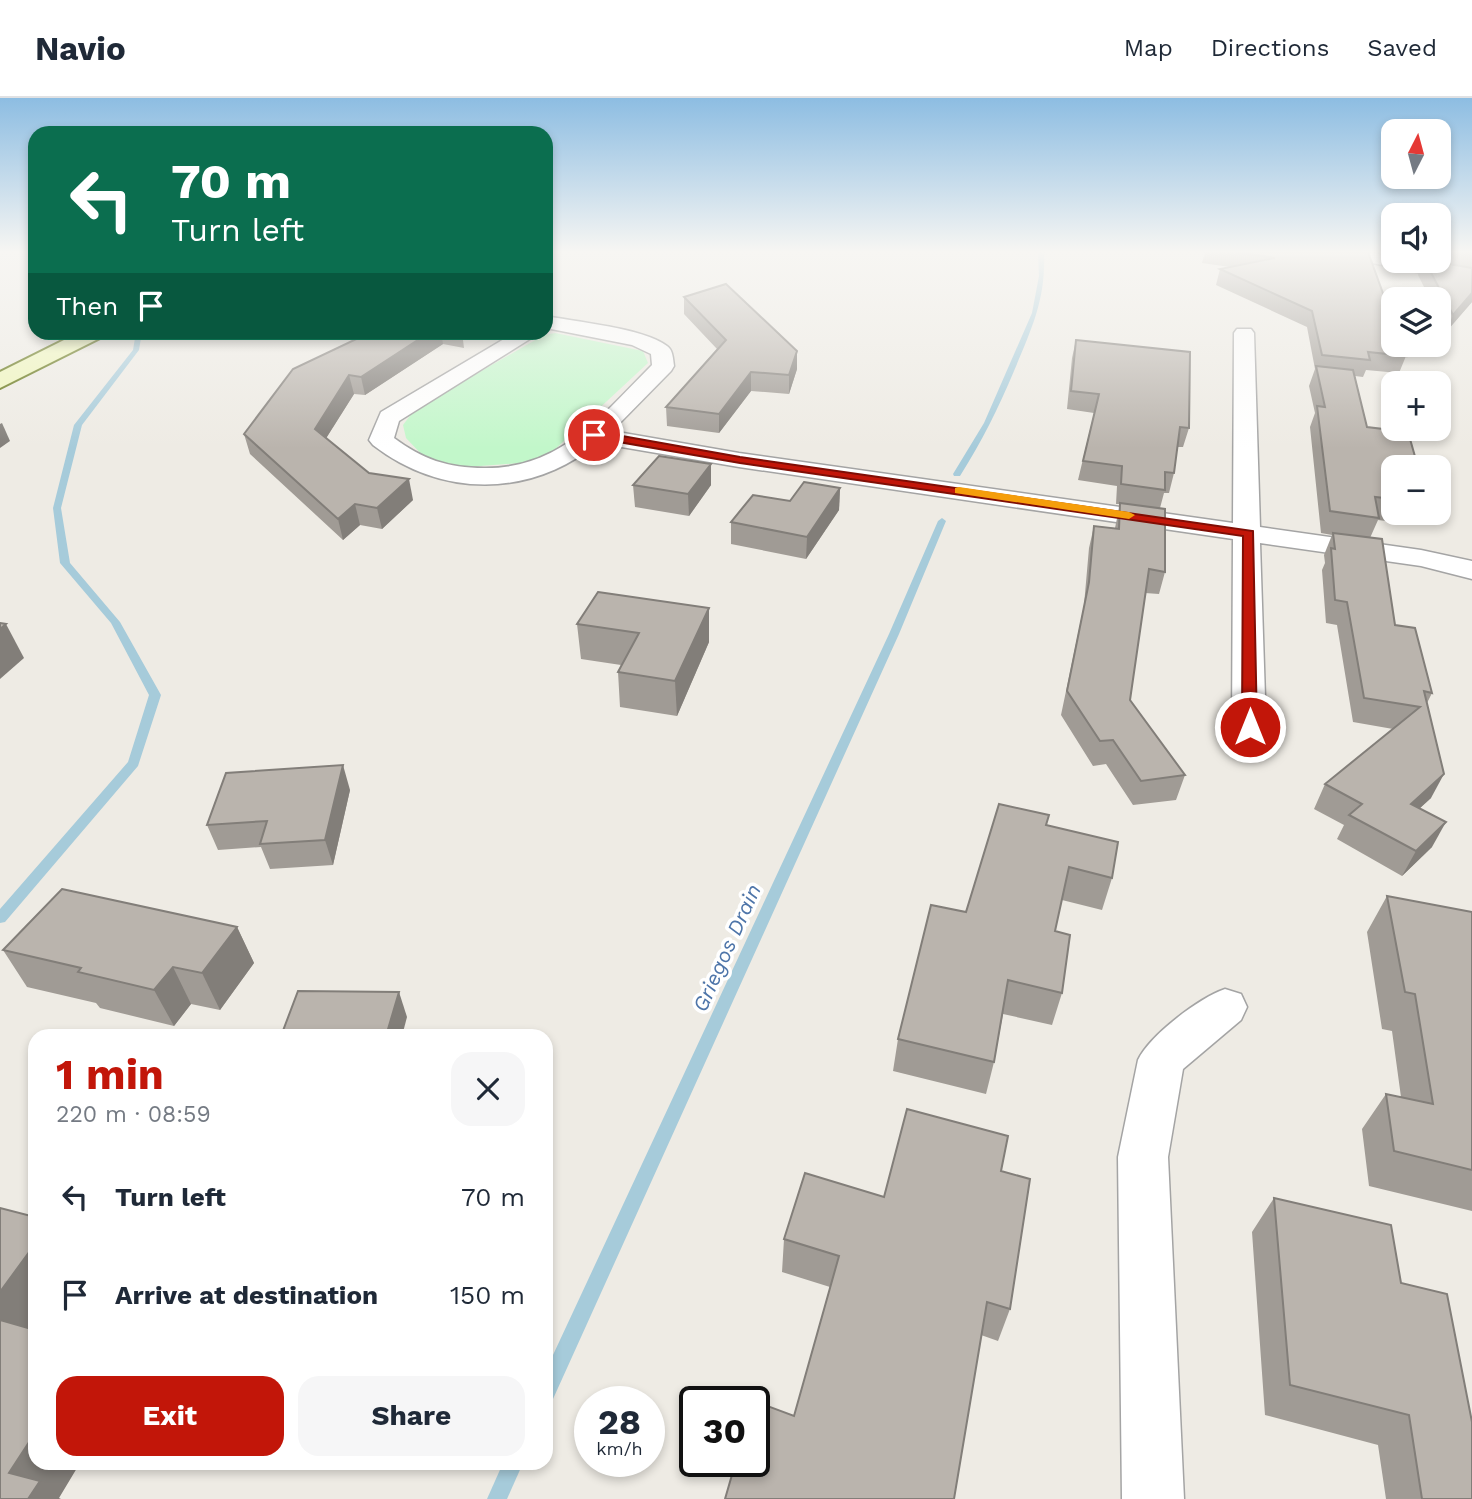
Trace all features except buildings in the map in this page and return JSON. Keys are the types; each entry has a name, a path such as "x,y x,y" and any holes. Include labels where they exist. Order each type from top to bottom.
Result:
{"main road":[{"path":"0,381 81,340"}],"street":[{"path":"518,340 389,417 381,440 409,462 458,477 517,475 554,463 594,435 663,366 661,351 638,340 553,327"},
{"path":"1244,333 1250,727"},
{"path":"594,435 740,460 1421,558 1472,570"},
{"path":"1153,1499 1143,1157 1161,1060 1225,1007"}],"green space":[{"path":"553,333 643,351 648,363 551,453 522,463 467,467 426,459 406,438 403,425 415,409 535,340 553,340"}],"waterway":[{"name":"Griegos Drain","path":"957,474 988,423 1033,317"},
{"path":"0,918 134,763 155,695 115,622 65,563 57,508 78,425 136,350 138,340"},
{"name":"Griegos Drain","path":"553,1377 894,634 942,521"},
{"name":"Griegos Drain","path":"497,1499 510,1470"}],"slow traffic":[{"path":"959,490 1129,515"}],"route":[{"path":"594,435 740,460 1248,533 1250,727"}]}
